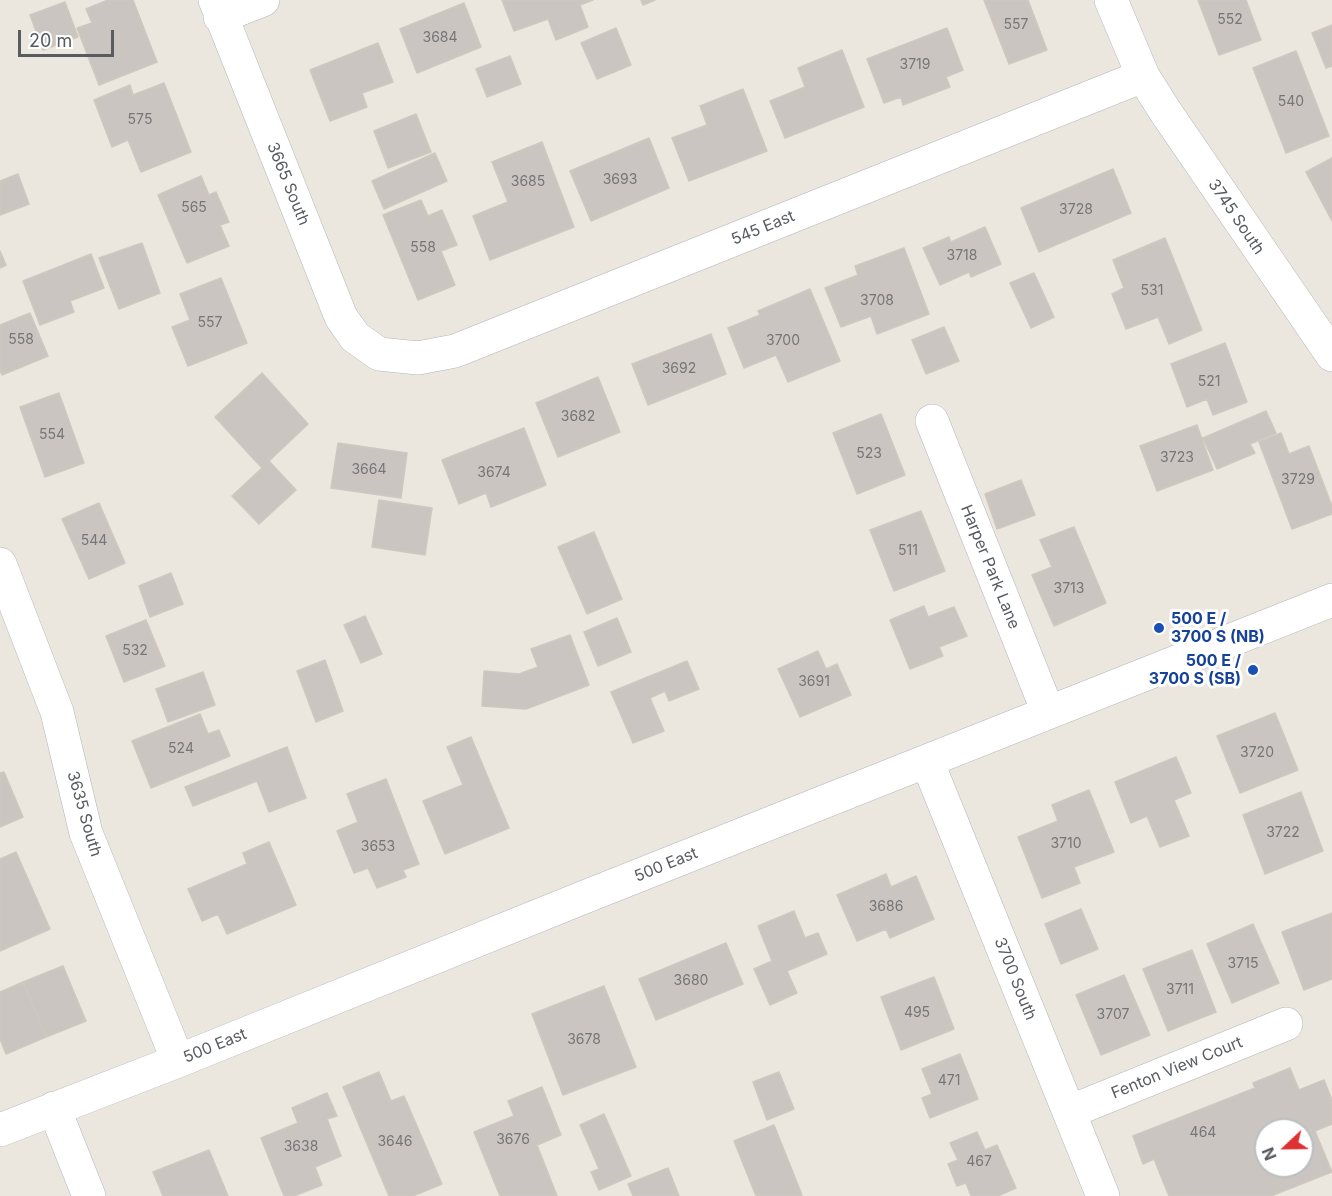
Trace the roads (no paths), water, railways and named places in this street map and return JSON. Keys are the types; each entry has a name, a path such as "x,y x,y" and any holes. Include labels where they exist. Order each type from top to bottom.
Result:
{"street":[{"path":"218,9 263,0"},
{"name":"3745 South","path":"1111,0 1143,76 1171,121 1332,356"},
{"name":"3665 South","path":"218,9 341,316 355,337 379,354"},
{"name":"545 East","path":"379,354 418,358 455,351 1143,76"},
{"name":"Harper Park Lane","path":"932,421 1048,712"},
{"name":"3635 South","path":"0,564 57,712 86,833 178,1061"},
{"name":"500 East","path":"0,1130 1332,600"},
{"name":"3700 South","path":"927,761 1103,1196"},
{"name":"Fenton View Court","path":"1069,1112 1286,1024"},
{"path":"54,1108 89,1196"}],"place":[{"name":"500 E / 3700 S (NB)","path":"1159,628"},
{"name":"500 E / 3700 S (SB)","path":"1253,670"}]}
